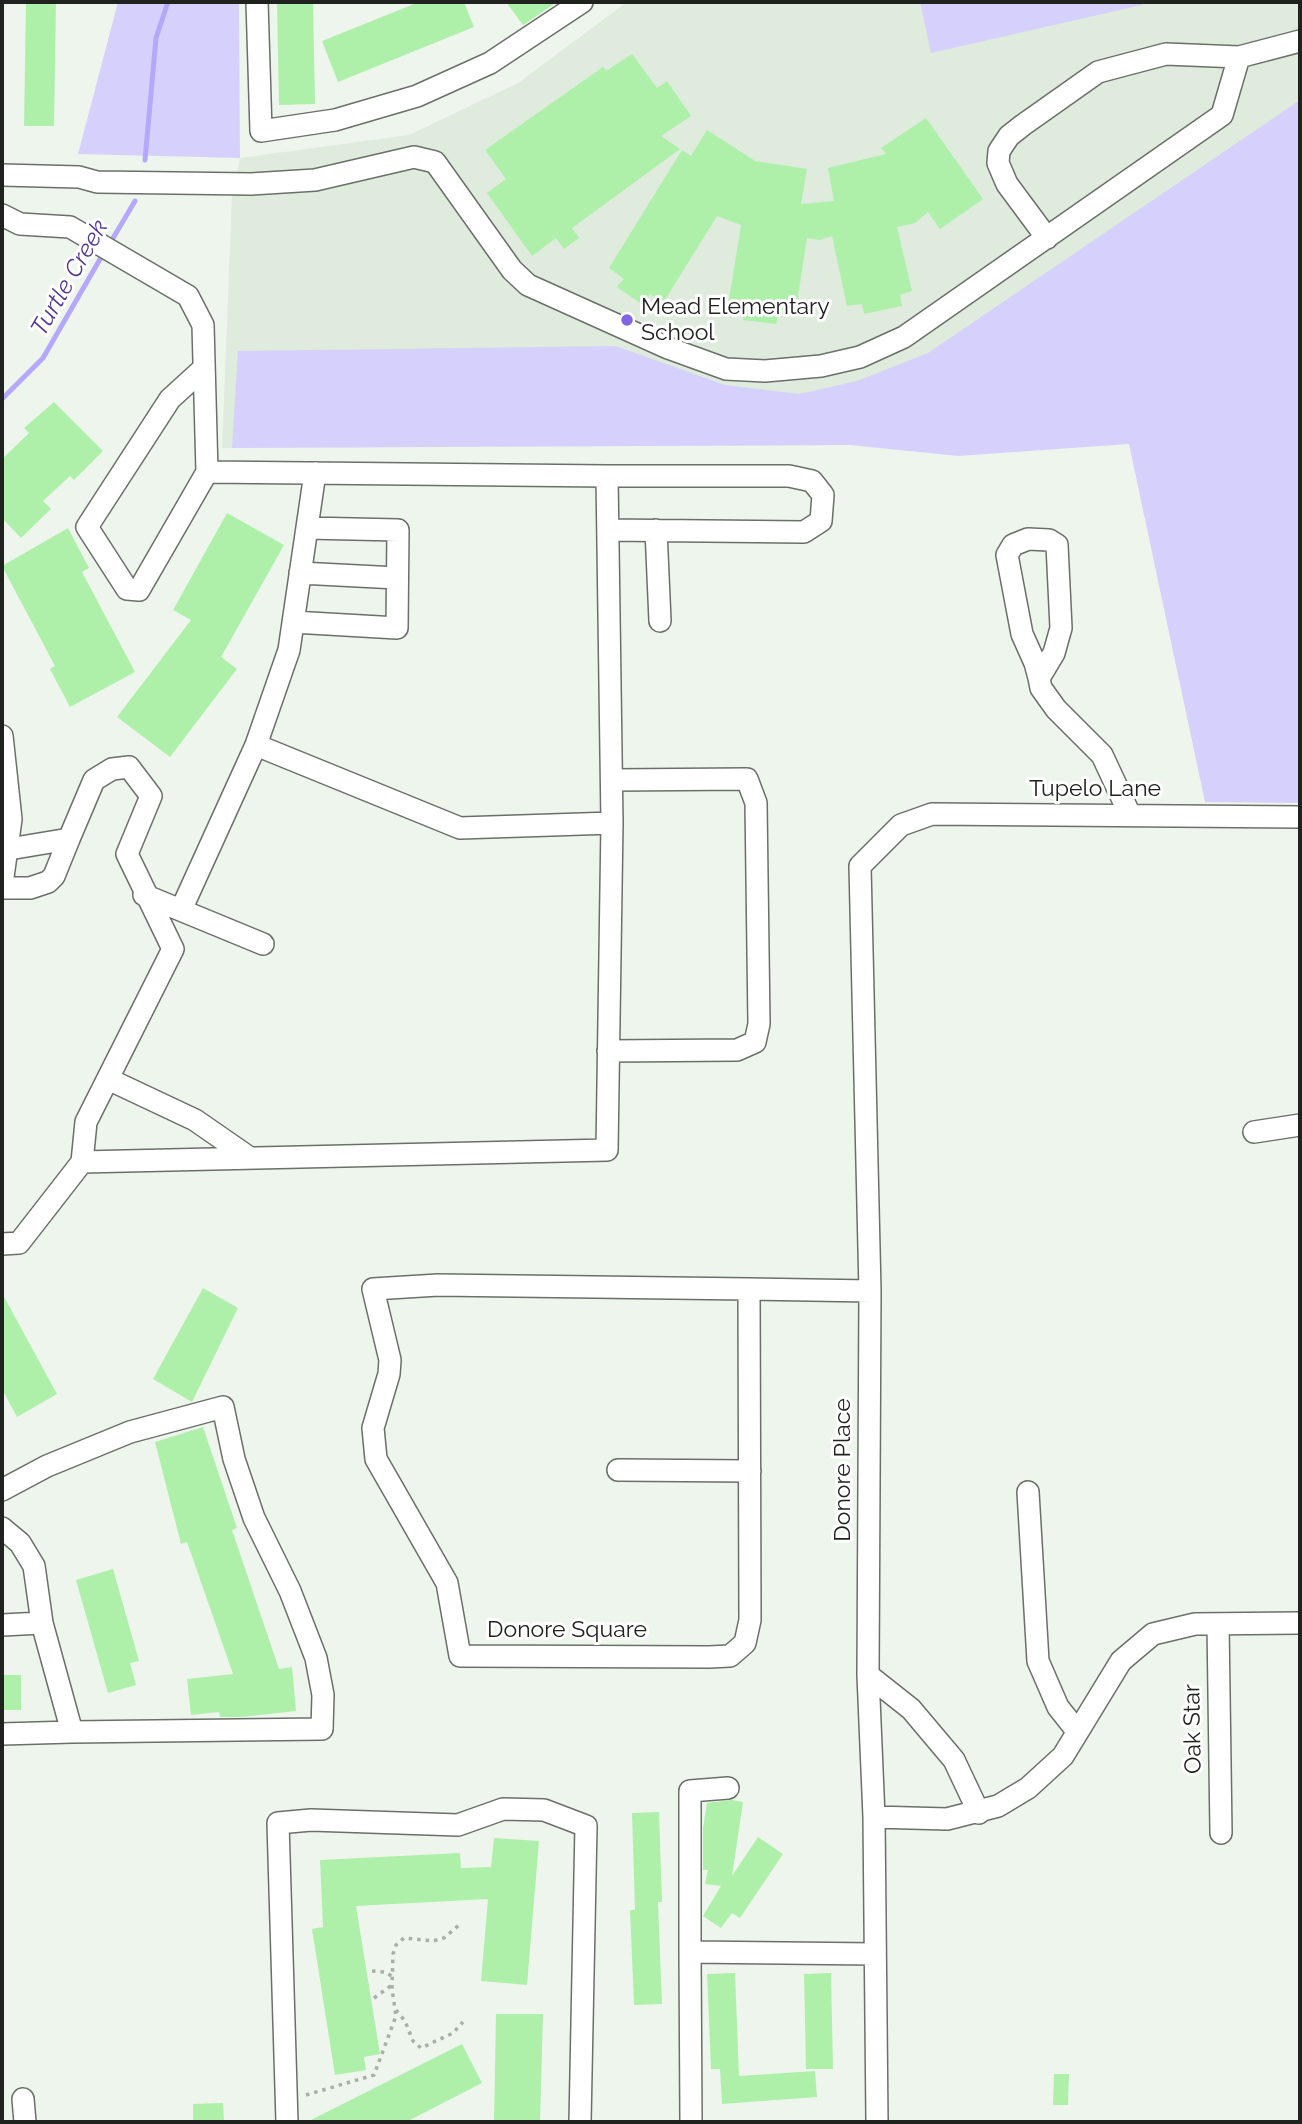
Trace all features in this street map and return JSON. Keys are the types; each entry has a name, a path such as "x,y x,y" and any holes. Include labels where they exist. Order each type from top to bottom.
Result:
{"street":[{"path":"257,2 261,131 335,120 417,96 490,63 582,2"},
{"path":"1047,238 1001,175 999,151 1009,136 1098,72 1166,54 1239,57 1292,43 1300,29"},
{"path":"2,175 79,177 97,182 262,183 315,180 414,157 435,162 512,270 528,285 668,348 726,369 765,371 821,366 860,357 905,338 1223,116 1239,57"},
{"path":"2,215 20,224 69,227 188,296 203,325 207,472 139,590 127,589 87,527 170,398 204,369"},
{"path":"207,472 789,476 812,481 823,495 821,521 804,532 608,530"},
{"path":"181,910 256,745 289,650 315,473"},
{"path":"82,1162 247,1156 607,1150 612,780 607,476"},
{"path":"293,622 397,628 398,530 307,528"},
{"path":"656,530 660,621"},
{"path":"1039,678 1054,653 1061,628 1057,545 1049,540 1028,540 1013,545 1007,555 1022,634 1039,678 1049,701 1102,755 1130,815"},
{"path":"300,573 397,578"},
{"path":"2,736 10,795 9,849 2,886 30,888 48,882 54,876 94,780 112,769 129,767 151,796 127,854 144,895 173,949 86,1122 82,1162 19,1243 2,1244"},
{"path":"256,745 460,828 612,823"},
{"path":"608,1051 737,1050 755,1042 759,1024 756,803 747,779 612,780"},
{"name":"Tupelo Lane","path":"894,831 918,817 932,814 1300,817"},
{"name":"Donore Place","path":"877,2122 874,1816 868,1675 870,1291 860,866 894,831"},
{"path":"9,849 69,839"},
{"path":"144,895 263,944"},
{"path":"108,1079 195,1120 247,1156"},
{"path":"1254,1132 1300,1125"},
{"name":"Donore Square","path":"749,1289 749,1633 738,1651 730,1656 460,1656 447,1583 380,1471 373,1428 389,1374 390,1360 373,1289 452,1285 749,1289 870,1291"},
{"path":"2,1490 47,1466 130,1432 223,1407 234,1459 254,1518 290,1591 316,1658 323,1695 322,1729 2,1734"},
{"path":"618,1470 750,1471"},
{"path":"1028,1492 1038,1661 1058,1707 1077,1731"},
{"path":"2,1528 20,1544 34,1566 41,1597 42,1623 72,1732"},
{"path":"2,1625 42,1623"},
{"name":"Oak Star","path":"1218,1623 1221,1833"},
{"path":"874,1816 937,1819 979,1813 998,1806 1028,1788 1063,1756 1111,1674 1144,1640 1177,1626 1300,1623"},
{"path":"868,1675 911,1709 954,1760 979,1813"},
{"path":"691,2122 690,1791 728,1788"},
{"path":"286,2122 278,1823 311,1820 458,1825 503,1810 544,1810 586,1826 580,2122"},
{"path":"691,1952 875,1954"},
{"path":"23,2099 24,2122"}],"path":[{"path":"286,2099 374,2076 396,2010 393,1954 396,1945 404,1938 433,1941 444,1938 460,1925"},
{"path":"372,1971 385,1972 393,1977"},
{"path":"374,1998 393,1984"},
{"path":"396,2010 405,2021 413,2040 421,2048 448,2036 463,2022"}],"shaded area":[{"path":"118,2 239,2 240,158 78,154"},
{"name":"Mead Elementary School","path":"627,2 1300,2 1300,127 850,445 222,448 232,196 240,158 409,135 518,83"},
{"path":"920,2 1141,2 1142,5 931,53"},
{"path":"1300,100 1300,803 1205,802 1129,444 958,456 850,445 232,448 238,351 616,346 725,385 799,394 857,381 928,353"}],"building":[{"path":"26,2 56,2 54,126 24,126"},
{"path":"277,2 313,2 315,104 279,105"},
{"path":"419,2 464,2 474,27 338,82 322,41"},
{"path":"506,2 557,2 523,25"},
{"path":"632,54 657,88 667,81 691,116 661,136 680,149 572,228 579,238 564,249 556,238 532,256 487,193 506,179 485,150 603,67 606,71"},
{"path":"926,118 983,199 940,229 928,212 915,223 897,227 912,291 900,295 902,306 864,314 862,304 847,306 832,236 819,240 807,238 795,315 778,313 776,324 743,320 744,310 728,306 741,225 717,216 663,303 650,294 643,305 617,287 624,279 609,268 682,150 691,156 707,130 755,161 807,169 801,204 834,201 828,168 886,154 881,148"},
{"path":"54,402 103,451 74,480 70,476 43,501 51,509 21,538 2,518 2,459 29,433 24,428"},
{"path":"227,513 284,545 221,657 237,669 170,757 117,717 191,620 173,610"},
{"path":"68,528 89,568 82,572 135,672 70,707 50,669 55,666 2,566"},
{"path":"203,1288 238,1308 192,1402 153,1379"},
{"path":"2,1293 57,1394 17,1417 2,1389"},
{"path":"203,1427 237,1528 232,1530 279,1669 292,1667 296,1711 241,1717 220,1717 219,1712 191,1715 187,1679 233,1674 187,1542 181,1544 155,1442"},
{"path":"113,1569 139,1661 130,1663 136,1685 108,1693 76,1580"},
{"path":"2,1675 21,1675 21,1710 2,1710"},
{"path":"732,1800 743,1802 732,1876 758,1837 783,1854 740,1918 732,1913 721,1928 703,1916 721,1886 705,1884 708,1870 703,1870 703,1828 707,1803"},
{"path":"659,1812 662,1902 658,1902 662,2004 634,2005 630,1910 635,1910 632,1813"},
{"path":"494,1838 539,1841 527,1985 481,1981 488,1899 356,1906 380,2054 364,2057 366,2070 335,2075 312,1929 323,1927 320,1860 460,1853 461,1868 491,1867"},
{"path":"735,1973 739,2076 815,2071 817,2097 722,2104 720,2069 711,2069 707,1974"},
{"path":"831,1973 833,2069 806,2069 804,1974"},
{"path":"496,2014 543,2014 540,2122 494,2122"},
{"path":"462,2044 482,2083 406,2122 307,2122"},
{"path":"1054,2074 1069,2074 1068,2105 1053,2105"},
{"path":"223,2103 224,2122 193,2122 193,2104"}],"waterway":[{"name":"Turtle Creek","path":"145,160 156,38 168,2"},
{"name":"Turtle Creek","path":"109,245 135,201"},
{"name":"Turtle Creek","path":"2,399 43,358 103,254"}],"place":[{"name":"Mead Elementary School","path":"627,320"}]}
